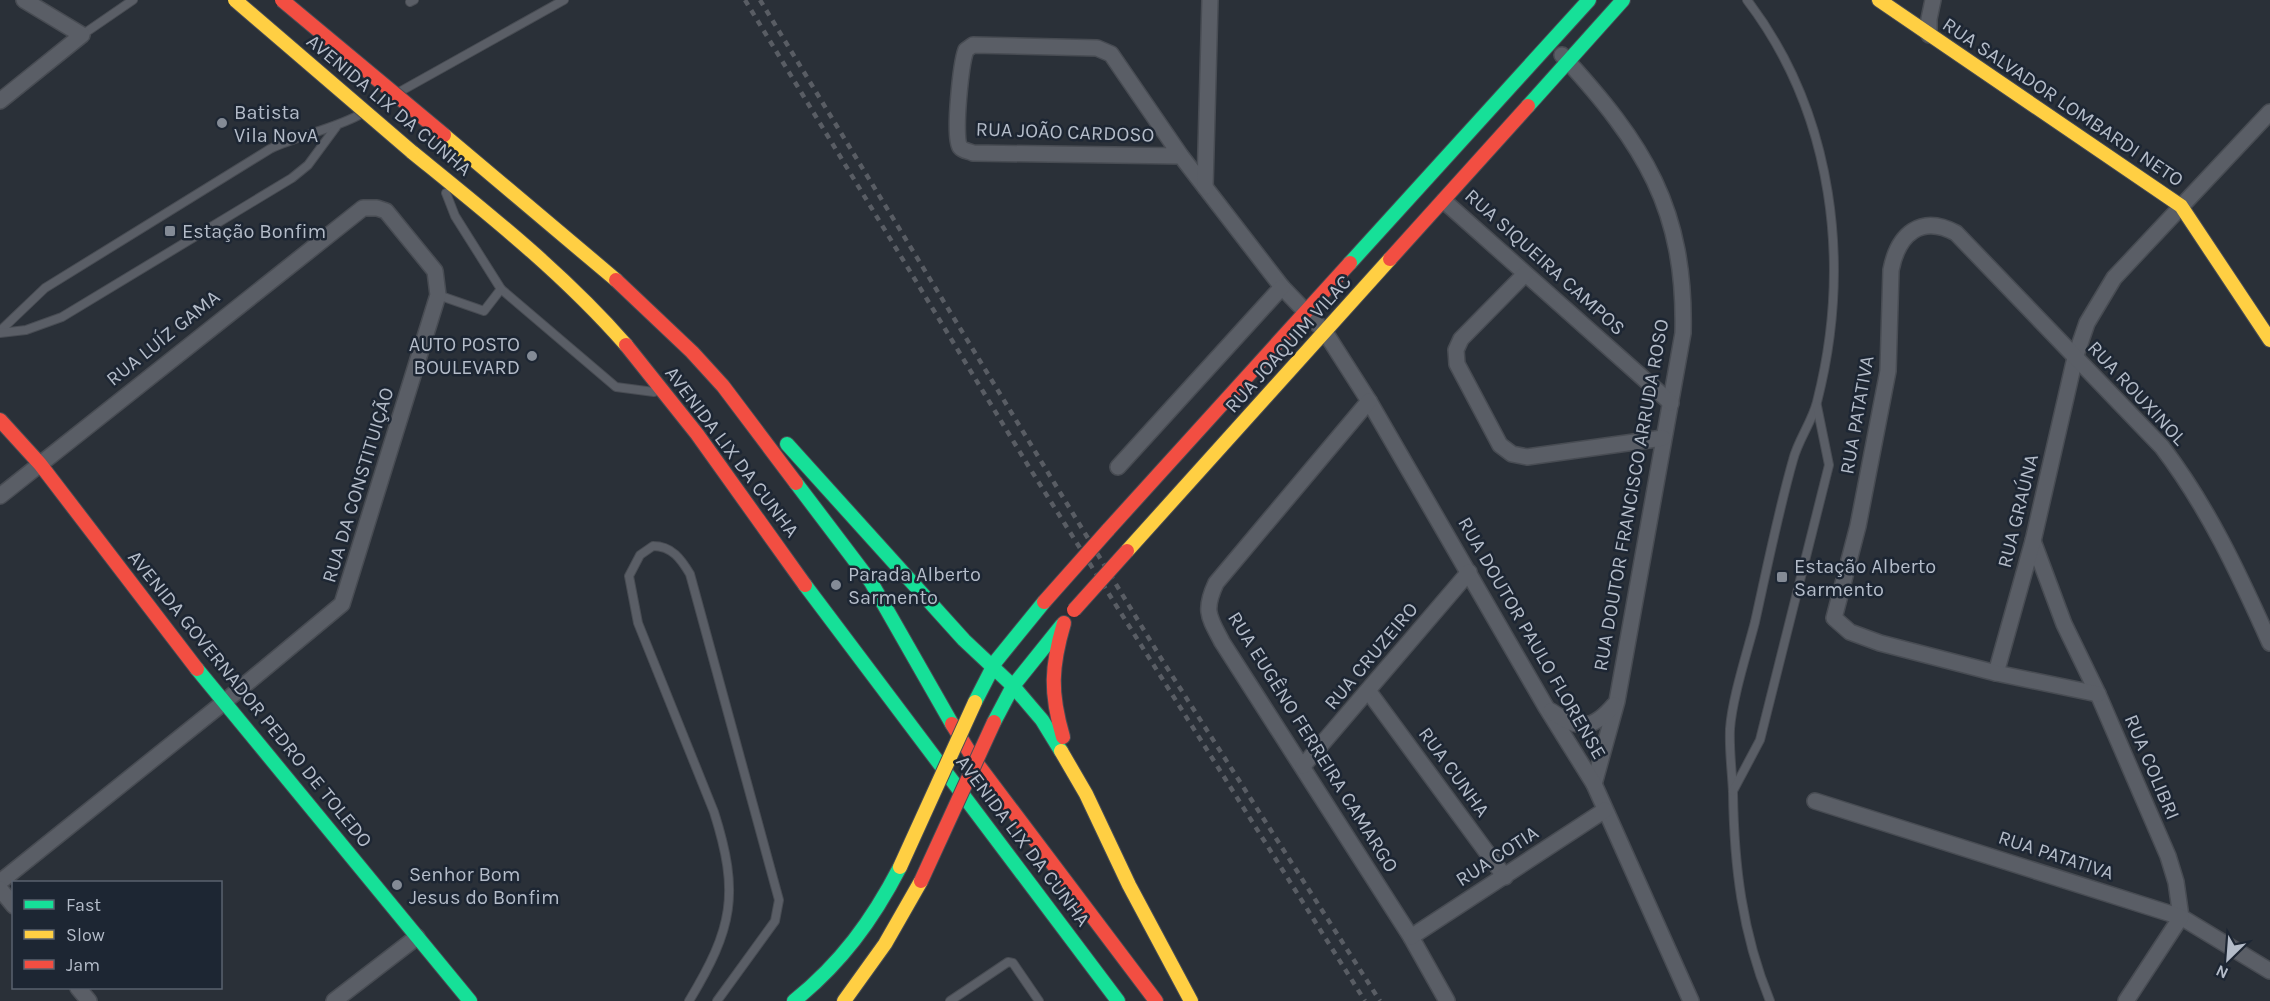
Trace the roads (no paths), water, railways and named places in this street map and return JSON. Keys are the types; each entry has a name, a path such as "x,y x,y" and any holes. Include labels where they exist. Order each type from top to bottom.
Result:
{"main road":[{"name":"AVENIDA LIX DA CUNHA","path":"235,0 412,152 537,255 605,321 666,394 837,629 1071,935 1118,1001"},
{"name":"AVENIDA LIX DA CUNHA","path":"282,0 600,264 692,352 723,386 871,582 933,694 975,761 1156,1001"},
{"name":"RUA JOAQUIM VILAC","path":"794,1001 826,977 865,932 900,867 975,702 993,667 1012,638 1589,0"},
{"name":"RUA JOAQUIM VILAC","path":"848,1000 921,882 994,722 1013,686 1074,610 1623,0"},
{"name":"RUA SALVADOR LOMBARDI NETO","path":"1879,0 2181,206 2270,340"},
{"path":"723,386 796,453 964,640 1013,686 1042,720 1086,795"},
{"name":"AVENIDA GOVERNADOR PEDRO DE TOLEDO","path":"0,420 40,464 224,703 471,1001"},
{"path":"1064,623 1054,656 1050,682 1052,702 1068,752 1129,885 1191,1001"},
{"path":"826,977 848,1000"}],"street":[{"path":"0,101 82,35 24,0"},
{"path":"1205,187 1210,0"},
{"path":"1929,35 1929,19 1933,0"},
{"name":"RUA DOUTOR FRANCISCO ARRUDA ROSO","path":"1551,43 1616,116 1642,154 1665,203 1679,248 1684,296 1683,333 1617,701 1594,784"},
{"name":"RUA JOÃO CARDOSO","path":"1182,156 973,153 964,150 958,140 960,70 966,50 974,45 1104,49 1118,62 1205,187 1305,314"},
{"path":"2075,358 2087,323 2114,278 2270,112"},
{"name":"RUA SIQUEIRA CAMPOS","path":"1444,201 1671,403"},
{"name":"RUA DA CONSTITUIÇÃO","path":"0,882 224,703 342,604 438,296 435,271 387,211 369,207 352,214"},
{"name":"RUA LUÍZ GAMA","path":"0,496 352,214"},
{"name":"RUA ROUXINOL","path":"1918,229 1930,224 1944,226 1956,233 2162,447 2189,482 2237,569 2270,643"},
{"name":"RUA PATATIVA","path":"1918,229 1907,235 1894,253 1888,371 1858,526 1834,615 1839,625 1859,637 1996,673"},
{"path":"1525,274 1461,339 1456,350 1457,364 1500,445 1512,454 1527,457 1663,438"},
{"path":"1118,467 1282,287"},
{"name":"RUA DOUTOR PAULO FLORENSE","path":"1305,314 1325,332 1369,401 1546,707 1594,784 1691,1001"},
{"name":"RUA GRAÚNA","path":"1996,673 2033,541 2075,358"},
{"name":"RUA EUGÊNO FERREIRA CAMARGO","path":"1369,401 1216,584 1208,606 1208,615 1222,642 1411,937 1447,1001"},
{"name":"RUA COLIBRI","path":"2033,541 2064,624 2098,694 2172,868 2181,917"},
{"name":"RUA CRUZEIRO","path":"1303,766 1469,573"},
{"path":"1996,673 2098,694"},
{"name":"RUA CUNHA","path":"1369,692 1505,877"},
{"path":"1546,707 1572,723 1592,724 1599,721 1617,701"},
{"name":"RUA PATATIVA","path":"1815,801 2181,917"},
{"name":"RUA COTIA","path":"1411,937 1605,810"},
{"path":"0,889 12,904"},
{"path":"2126,1001 2181,917 2270,971"},
{"path":"333,1001 417,937"},
{"path":"80,989 89,1001"}],"lane":[{"path":"82,35 133,0"},
{"path":"388,98 564,0"},
{"path":"1747,0 1769,29 1800,96 1825,166 1834,242 1832,324 1817,405 1793,456 1730,728 1733,842 1740,890 1752,956 1770,1001"},
{"path":"0,332 45,288 261,155 286,142 336,127 378,104"},
{"path":"0,332 26,330 62,317 292,178 308,165 336,127"},
{"path":"440,174 455,216 501,289 616,387 666,394"},
{"path":"438,296 484,311 501,289"},
{"path":"1733,793 1760,740 1829,465 1817,405"},
{"path":"688,1001 720,941 729,907 730,884 724,843 714,812 638,624 629,576 640,555 653,546 669,549 677,555 690,574 779,900 775,921 717,1001"},
{"path":"950,1001 1008,962 1013,963 1039,1001"}],"railway":[{"path":"745,0 1029,467 1365,1001"},
{"path":"760,0 1164,663 1380,1001"}],"place":[{"name":"Batista Vila NovA","path":"222,123"},
{"name":"Estação Bonfim","path":"170,231"},
{"name":"AUTO POSTO BOULEVARD","path":"532,356"},
{"name":"Estação Alberto Sarmento","path":"1782,577"},
{"name":"Parada Alberto Sarmento","path":"836,585"},
{"name":"Senhor Bom Jesus do Bonfim","path":"397,885"}]}
